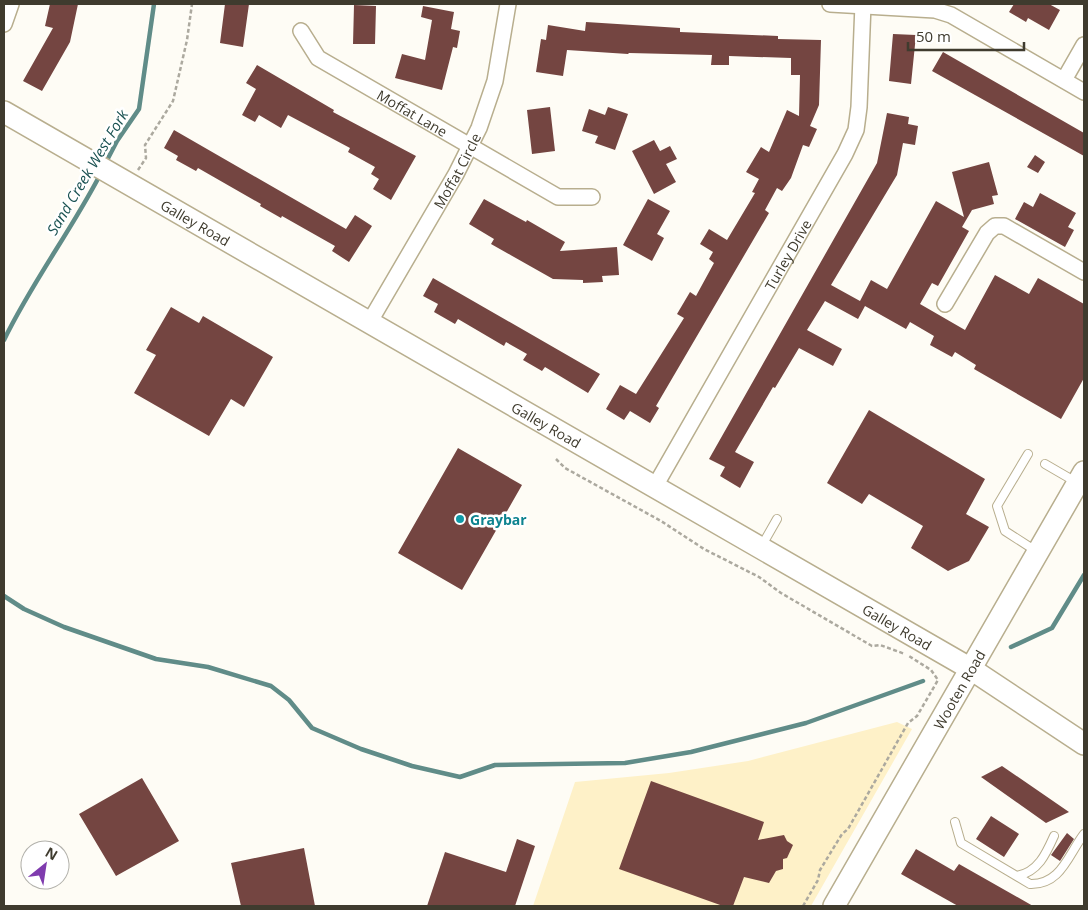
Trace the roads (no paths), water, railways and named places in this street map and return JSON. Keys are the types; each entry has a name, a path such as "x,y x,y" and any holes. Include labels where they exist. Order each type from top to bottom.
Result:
{"main road":[{"name":"Galley Road","path":"4,112 971,669 1084,744"},
{"name":"Wooten Road","path":"834,906 1081,478"}],"street":[{"path":"4,24 11,4"},
{"name":"Moffat Circle","path":"369,323 456,174 479,128 495,81 508,4"},
{"path":"830,4 935,10 950,15 1084,92"},
{"name":"Turley Drive","path":"654,488 845,154 856,130 859,107 863,5"},
{"name":"Moffat Lane","path":"301,31 318,58 558,197 592,197"},
{"path":"1064,80 1084,45"},
{"path":"945,304 987,233 995,226 1004,226 1084,272"}],"lane":[{"path":"1028,454 997,506 1005,531 1038,553"},
{"path":"1045,464 1081,478"},
{"path":"760,548 778,518"},
{"path":"955,822 961,843 1030,884 1050,881 1057,875 1084,834"},
{"path":"1017,876 1029,874 1035,868 1054,836"}],"waterway":[{"name":"Sand Creek West Fork","path":"105,164 117,141 139,109 154,4"},
{"name":"Sand Creek West Fork","path":"4,340 101,173"},
{"path":"1011,647 1052,628 1084,575"},
{"path":"4,596 24,609 64,627 156,659 208,667 271,686 289,700 312,728 361,749 412,766 460,777 495,765 625,763 691,752 806,723 923,681"}],"place":[{"name":"Graybar","path":"460,519"}]}
